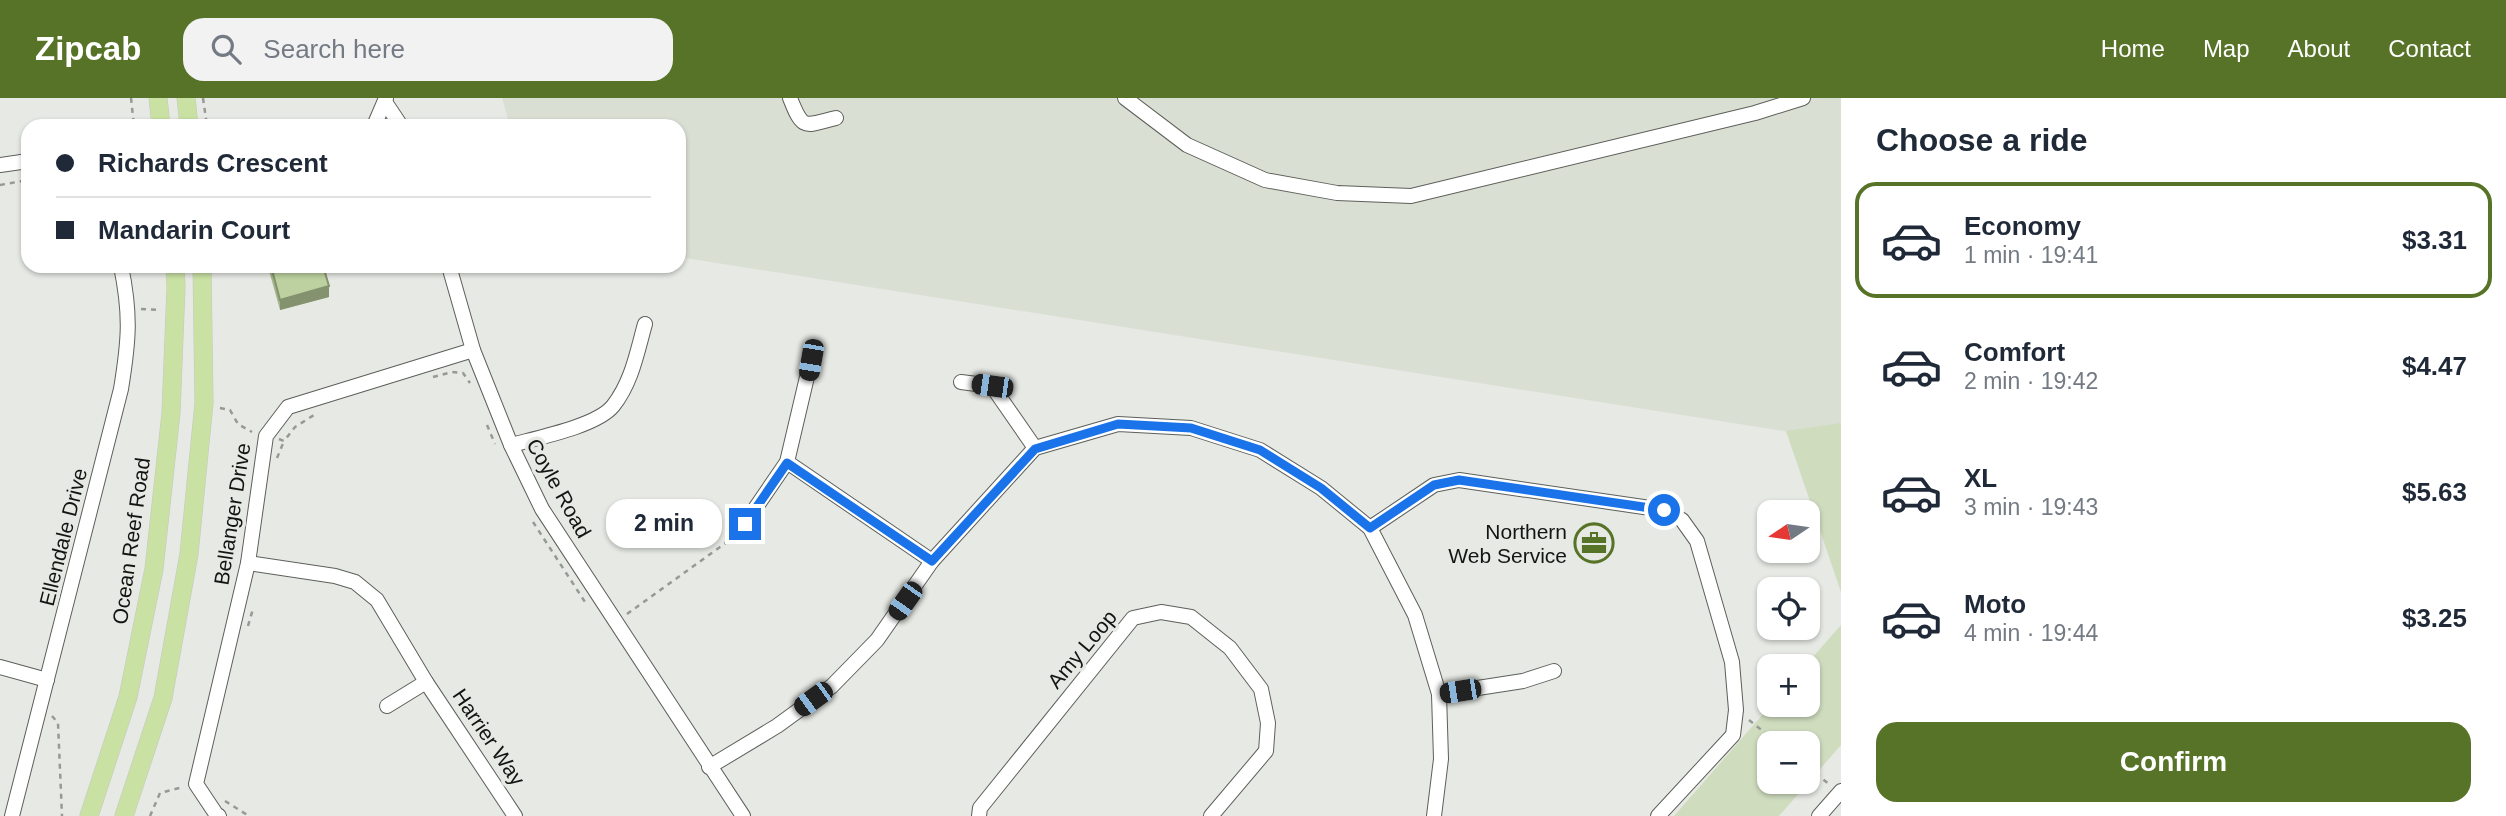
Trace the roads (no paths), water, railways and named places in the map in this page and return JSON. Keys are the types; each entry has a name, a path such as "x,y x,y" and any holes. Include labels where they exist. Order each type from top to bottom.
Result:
{"main road":[{"path":"158,98 160,119"},
{"path":"186,98 188,119"},
{"name":"Ocean Reef Road","path":"89,816 128,696 154,569 171,413 175,273"},
{"path":"124,816 163,698 189,554 204,403 202,273"}],"street":[{"path":"790,98 798,119 804,124 836,118"},
{"path":"1125,98 1187,145 1265,180 1337,193 1411,196 1755,113 1803,98"},
{"path":"377,119 385,100"},
{"path":"385,100 397,119"},
{"path":"0,165 21,162"},
{"name":"Ellendale Drive","path":"12,816 121,389 130,332 122,273"},
{"name":"Coyle Road","path":"451,273 472,350 511,445 542,509 743,816"},
{"path":"511,445 578,426 612,407 631,373 645,324"},
{"name":"Bellanger Drive","path":"219,816 196,784 248,563 266,436 288,407 472,350"},
{"path":"737,535 787,463 811,360"},
{"path":"961,382 992,386 1035,449"},
{"path":"709,766 777,726 831,686 877,640 932,561 1035,449 1118,424 1191,428 1260,450 1321,488 1370,528 1415,615 1438,694 1441,758 1434,816"},
{"path":"787,463 932,561"},
{"path":"1370,528 1434,485 1459,480 1664,510 1682,520 1697,541 1732,662 1736,710 1733,735 1658,816"},
{"name":"Harrier Way","path":"248,563 335,576 355,582 377,600 426,682 515,816"},
{"name":"Amy Loop","path":"979,816 980,808 1133,618 1161,612 1191,617 1230,648 1261,689 1268,723 1266,751 1211,816"},
{"path":"0,667 47,680"},
{"path":"1438,694 1523,681 1554,671"},
{"name":"Harrier Way","path":"387,706 426,682"},
{"path":"1818,816 1840,792"}],"place":[{"name":"Northern Web Service","path":"1594,543"}]}
